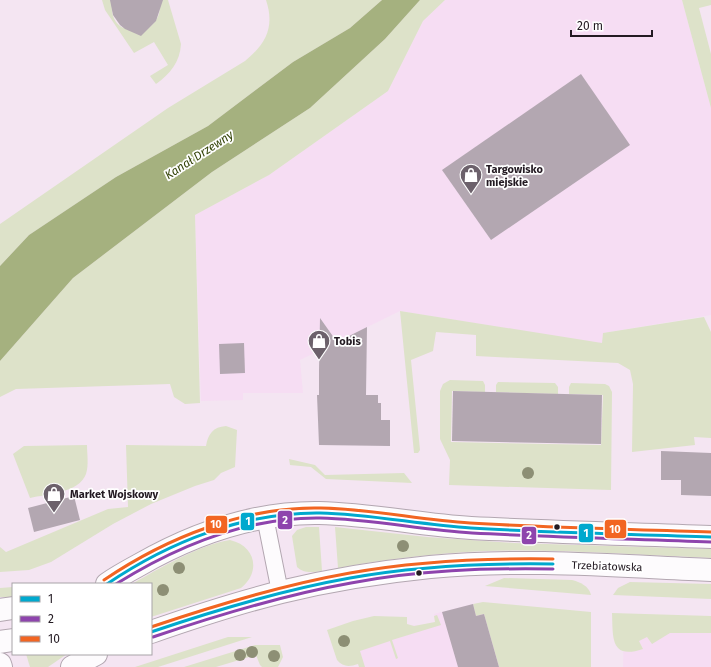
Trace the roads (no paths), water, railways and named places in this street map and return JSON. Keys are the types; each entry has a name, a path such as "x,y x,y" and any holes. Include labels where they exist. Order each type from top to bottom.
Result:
{"street":[{"path":"107,583 154,556 185,542 220,528 265,517 319,513 471,528 711,537"},
{"name":"Trzebiatowska","path":"152,632 224,608 280,592 332,581 398,571 472,565 523,564 711,570"},
{"path":"0,610 12,608"},
{"path":"0,642 12,640"},
{"path":"72,667 94,655"}],"lane":[{"path":"265,517 280,592"}],"water":[{"name":"Kanał Drzewny","path":"382,0 420,0 385,39 310,108 212,172 73,278 0,361 0,266 29,235 116,177 208,126 293,62 350,28"}],"place":[{"name":"Targowisko miejskie","path":"471,194"},
{"name":"Tobis","path":"319,360"},
{"name":"Market Wojskowy","path":"54,514"}]}
